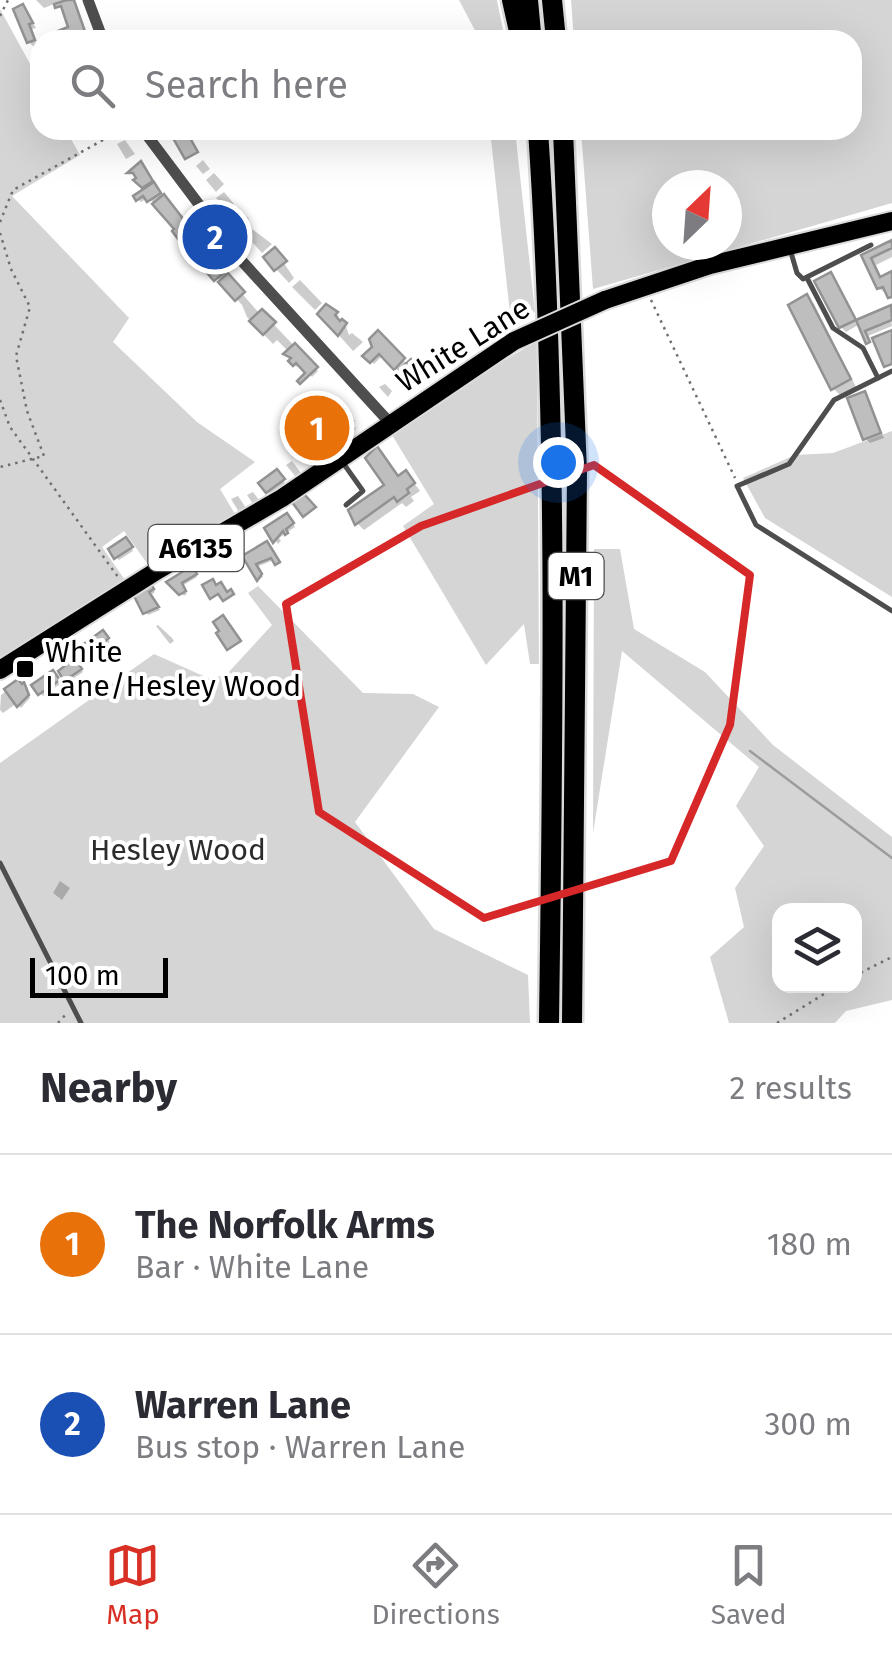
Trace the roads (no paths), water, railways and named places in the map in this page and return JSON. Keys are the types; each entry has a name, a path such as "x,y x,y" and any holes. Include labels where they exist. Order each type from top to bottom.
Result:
{"highway":[{"path":"512,0 519,30"},
{"path":"528,0 531,30"},
{"path":"552,0 555,30"},
{"name":"M1","path":"537,140 552,410 549,1023"},
{"name":"M1","path":"562,140 577,471 572,1023"}],"main road":[{"name":"A6135","path":"789,246 892,221"},
{"name":"White Lane","path":"0,670 127,589 282,498 514,341 646,284 789,246"}],"street":[{"path":"88,0 99,30"},
{"path":"150,140 240,259 390,423"}],"lane":[{"path":"789,246 796,273 803,279 871,245"},
{"path":"807,278 833,328 863,348 878,378"},
{"path":"892,372 834,400 789,464 738,486 756,524 892,611"},
{"path":"340,458 363,491 346,505"},
{"path":"0,863 81,1023"}],"waterway":[{"path":"750,751 892,858"}],"place":[{"name":"Warren Lane","path":"215,237"},
{"name":"The Norfolk Arms","path":"317,428"},
{"name":"White Lane/Hesley Wood","path":"25,669"}],"park label":[{"name":"Hesley Wood","path":"178,850"}]}
